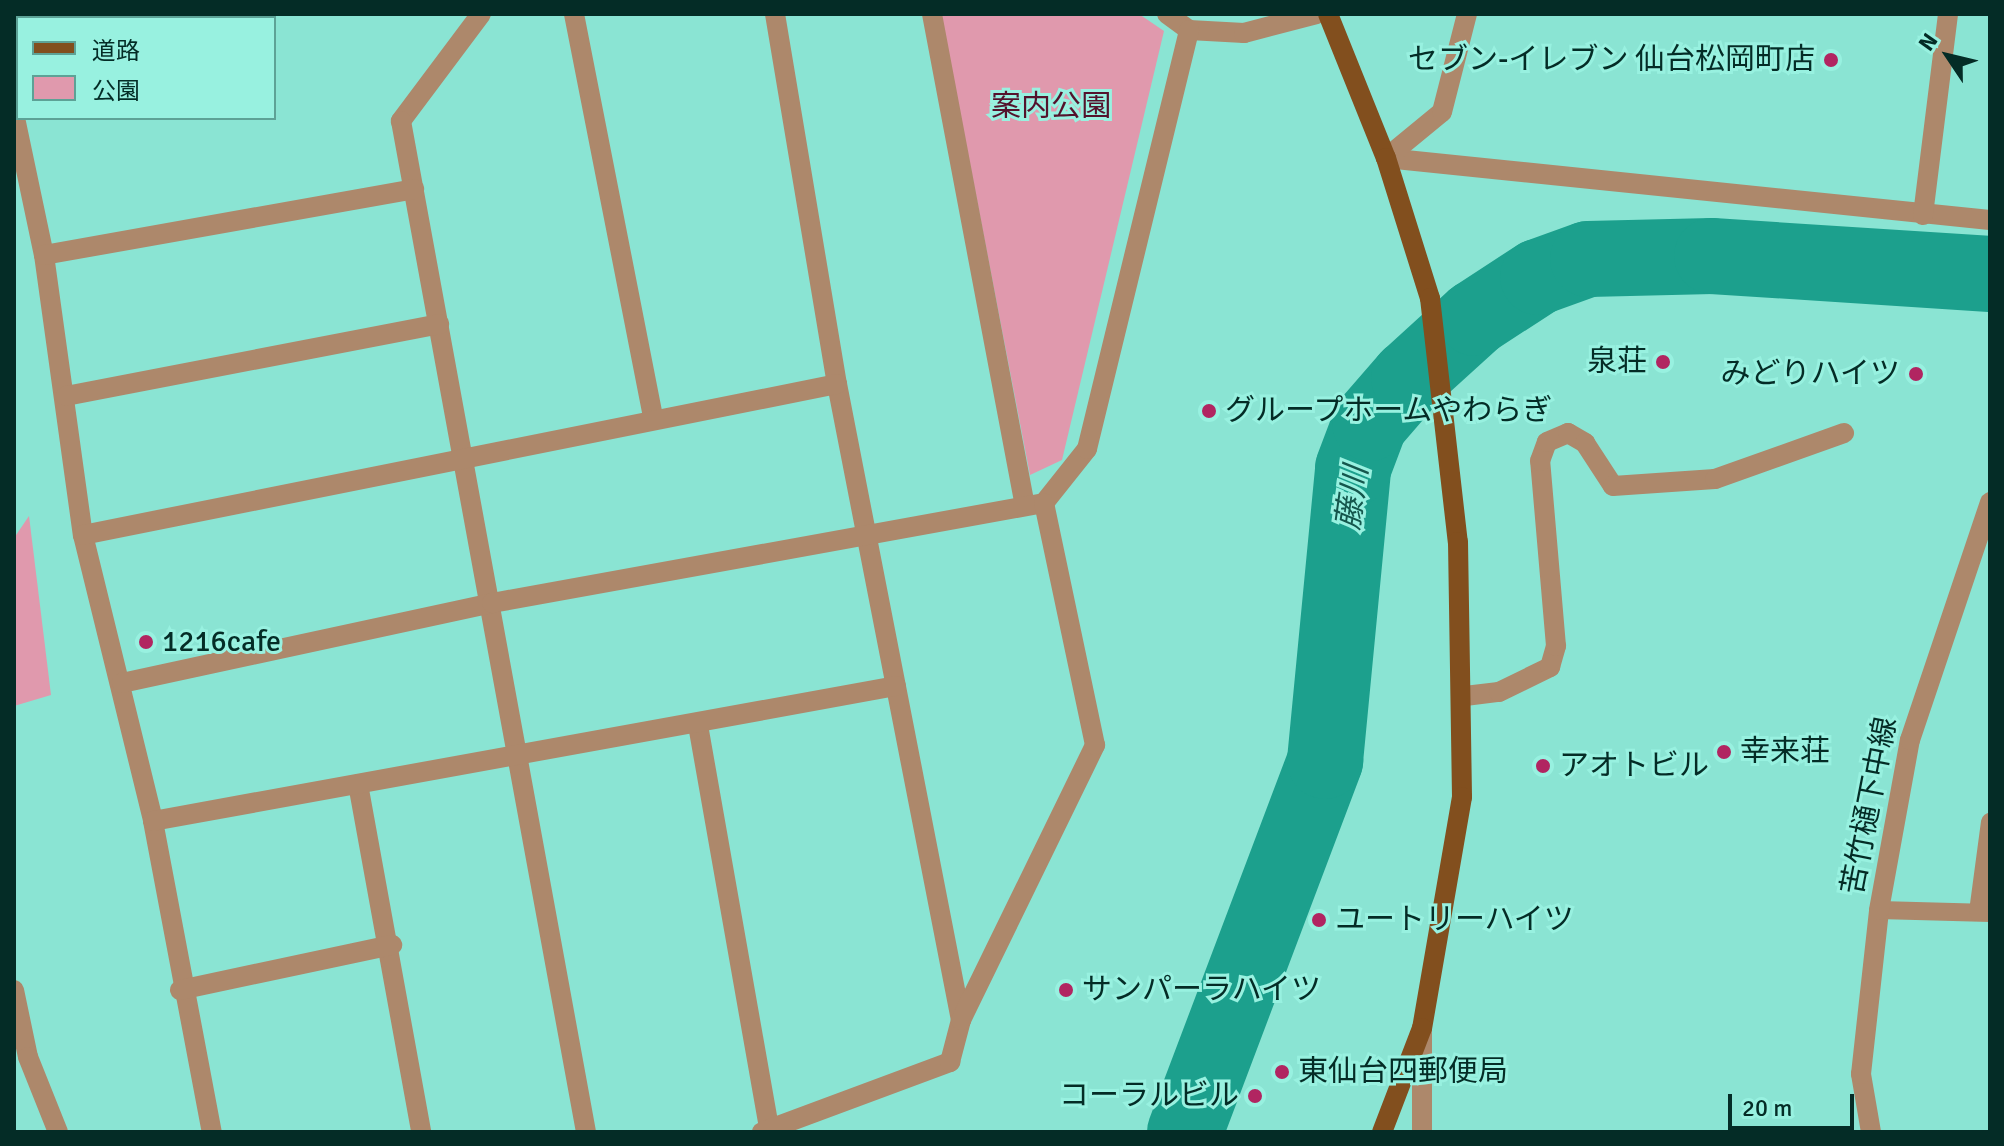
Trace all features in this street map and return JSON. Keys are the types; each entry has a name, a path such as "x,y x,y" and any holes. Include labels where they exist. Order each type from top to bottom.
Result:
{"main road":[{"path":"1328,14 1386,158 1430,298 1446,432 1465,696 1462,797 1422,1028 1382,1132"}],"street":[{"path":"481,14 401,121 521,757 586,1132"},
{"path":"574,14 653,417"},
{"path":"775,14 837,384 961,1020"},
{"path":"698,725 765,1131 950,1062 961,1020 1095,745 1034,503 932,14"},
{"path":"1167,14 1189,30 1244,33 1317,14"},
{"path":"1235,14 1244,33"},
{"path":"1386,158 1442,112 1467,14"},
{"path":"1923,215 1948,14"},
{"path":"122,683 492,603 1034,503 1087,449 1189,30"},
{"path":"14,113 44,255 83,535 122,683 153,821 180,990 212,1132"},
{"path":"1386,158 1990,220"},
{"path":"44,255 414,189"},
{"path":"66,396 439,324"},
{"path":"83,535 465,460 653,417 837,384"},
{"path":"1465,696 1499,692 1550,667 1556,646 1540,461 1547,442 1568,433 1585,443 1613,486 1715,479 1844,433"},
{"name":"苦竹樋下中線","path":"1871,1132 1861,1074 1879,910 1910,740 1990,502"},
{"path":"153,821 698,725 896,686"},
{"path":"358,784 392,945 421,1132"},
{"path":"180,990 392,945"},
{"path":"14,990 28,1057 58,1132"},
{"path":"1422,1028 1422,1132"}],"lane":[{"path":"1879,910 1984,913 1990,822"}],"green space":[{"name":"案内公園","path":"941,14 1139,14 1164,31 1062,460 1030,475"},
{"path":"29,516 51,695 14,706 14,538"}],"waterway":[{"name":"藤川","path":"1185,1132 1325,761 1353,468 1370,423 1409,378 1475,318 1538,277 1588,259 1712,256 1990,274"}],"place":[{"name":"セブン-イレブン 仙台松岡町店","path":"1831,60"},
{"name":"泉荘","path":"1663,362"},
{"name":"みどりハイツ","path":"1916,374"},
{"name":"グループホームやわらぎ","path":"1209,411"},
{"name":"1216cafe","path":"146,642"},
{"name":"幸来荘","path":"1724,752"},
{"name":"アオトビル","path":"1543,766"},
{"name":"ユートリーハイツ","path":"1319,920"},
{"name":"サンパーラハイツ","path":"1066,990"},
{"name":"東仙台四郵便局","path":"1282,1072"},
{"name":"コーラルビル","path":"1255,1096"}]}
